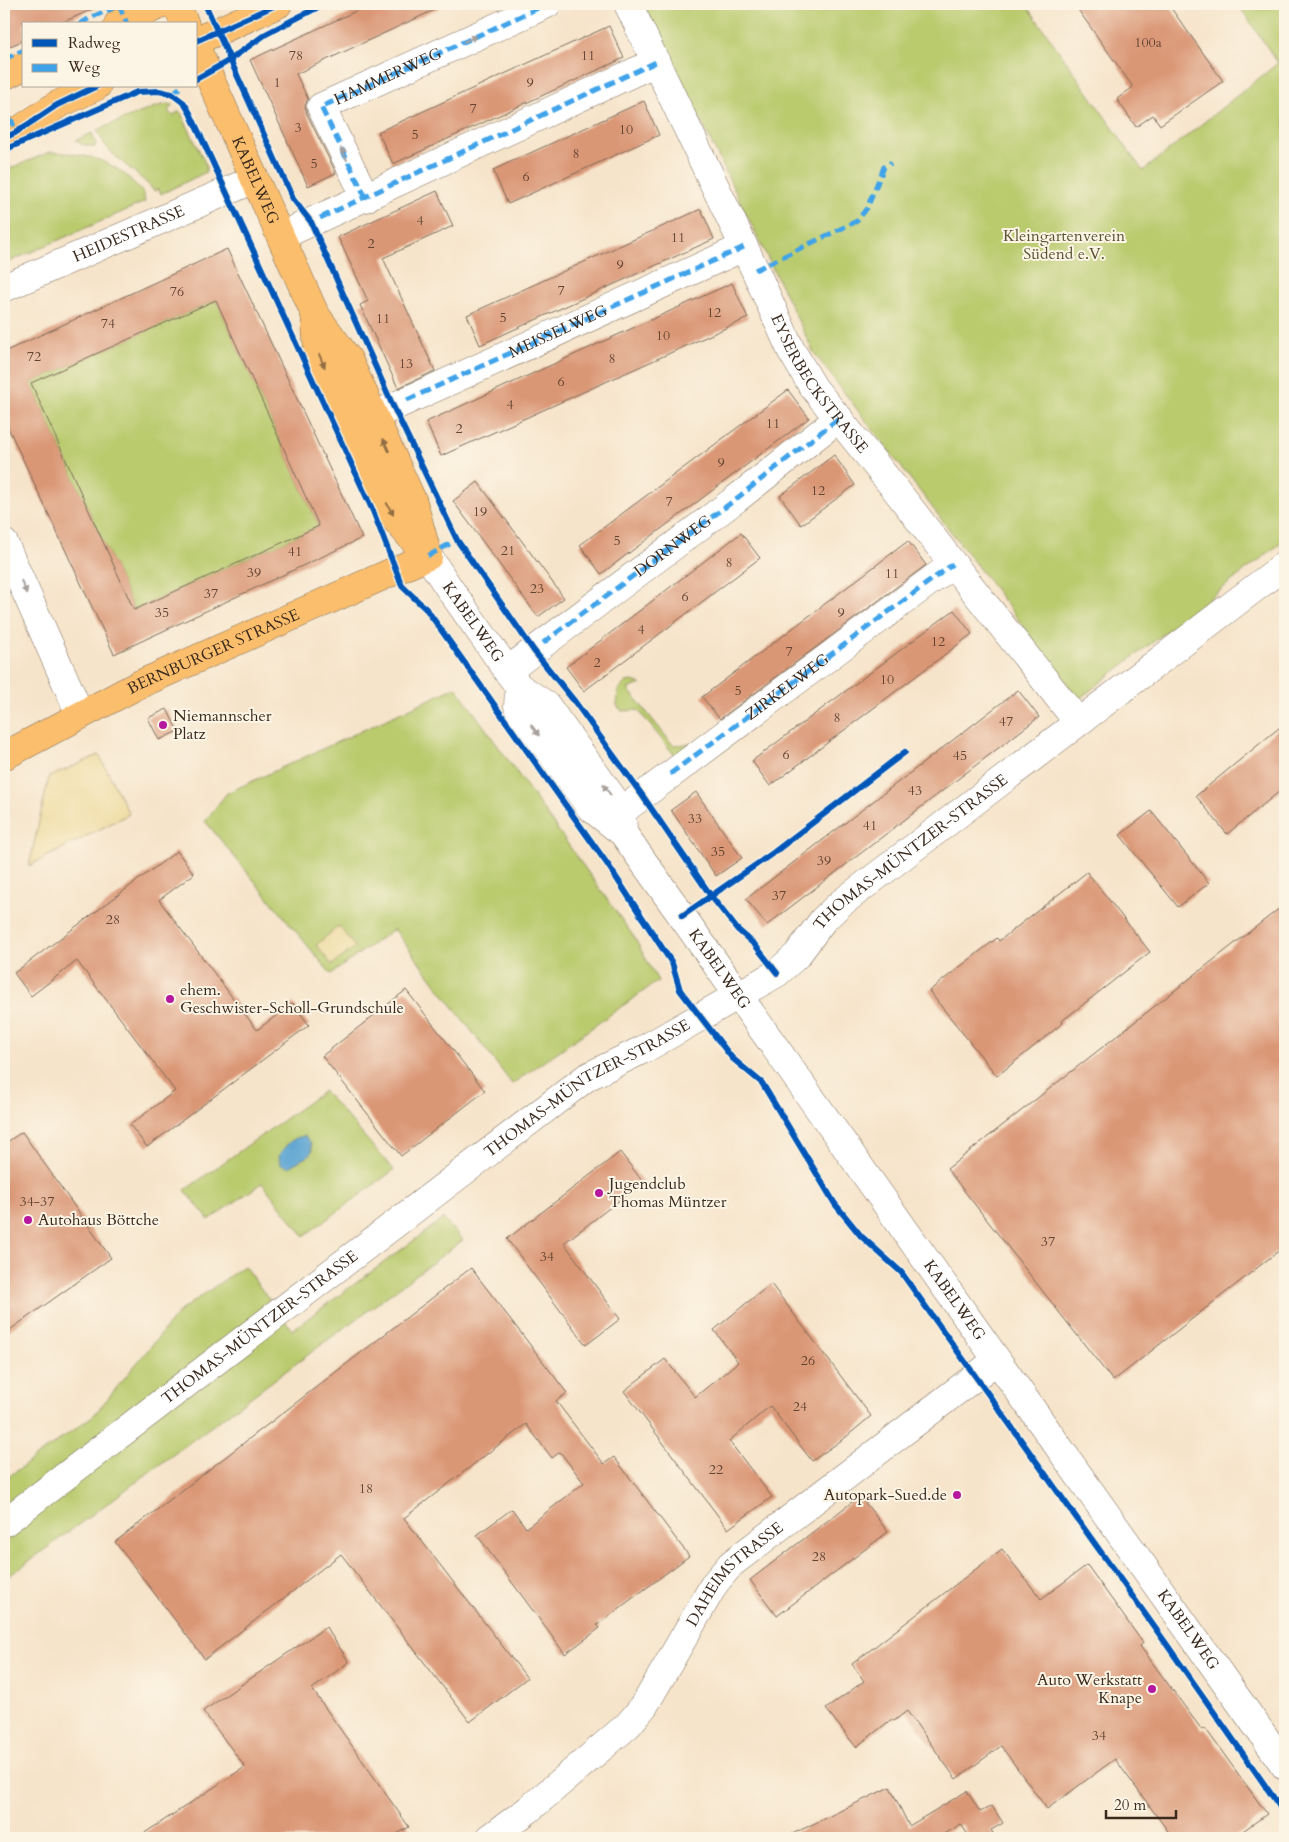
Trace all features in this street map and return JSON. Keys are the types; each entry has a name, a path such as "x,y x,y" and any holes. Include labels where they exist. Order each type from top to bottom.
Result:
{"main road":[{"path":"122,22 162,4"},
{"path":"176,4 184,22"},
{"path":"198,40 278,4"},
{"name":"KABELWEG","path":"198,51 315,314 348,359 413,502 428,556"},
{"path":"4,76 22,67"},
{"path":"4,138 58,105 93,88"},
{"name":"KABELWEG","path":"315,314 318,352 390,513 428,556"},
{"name":"BERNBURGER STRASSE","path":"4,756 80,714 138,685 428,556"}],"street":[{"name":"HAMMERWEG","path":"366,198 321,107 547,4"},
{"name":"EYSERBECKSTRASSE","path":"628,4 791,350 813,387 1078,722"},
{"path":"280,236 366,198 656,62"},
{"name":"HEIDESTRASSE","path":"4,288 255,179"},
{"name":"MEISSELWEG","path":"373,416 744,247"},
{"name":"DORNWEG","path":"513,679 839,418"},
{"path":"4,543 80,714"},
{"name":"KABELWEG","path":"428,556 513,679 518,707 590,807 623,822 738,995 1285,1766"},
{"name":"ZIRKELWEG","path":"623,822 953,564"},
{"name":"THOMAS-MÜNTZER-STRASSE","path":"4,1523 587,1077 646,1048 776,973 797,955 823,920 840,904 1285,565"},
{"name":"DAHEIMSTRASSE","path":"505,1834 628,1725 644,1706 715,1583 731,1564 998,1360"}],"green space":[{"name":"Kleingartenverein Südend e.V.","path":"644,4 1026,4 1143,171 1278,63 1238,4 1285,4 1285,540 1079,699 814,353"},
{"path":"167,104 173,105 168,111 173,116 179,111 182,115 206,165 206,172 161,194 158,189 154,191 108,149 97,130"},
{"path":"92,133 96,144 95,147 81,144 76,140"},
{"path":"50,152 84,156 116,168 139,188 145,202 4,264 4,171"},
{"path":"216,300 319,526 134,610 31,383"},
{"path":"632,681 641,684 628,689 673,745 690,744 680,762 638,710 622,711 617,706 618,690 626,682"},
{"path":"456,687 634,937 658,981 512,1084 394,929 331,974 205,821 227,793"},
{"path":"324,1091 394,1170 304,1236 262,1183 209,1220 185,1190"},
{"path":"443,1219 463,1240 5,1579 4,1585 4,1480 94,1415 180,1311 244,1266 292,1330"}],"sand":[{"path":"99,755 129,814 29,866 49,777"},
{"path":"339,926 355,947 332,965 316,945"}],"water":[{"path":"305,1136 311,1143 312,1151 308,1156 288,1167 280,1164 279,1155 287,1145 296,1138"}],"building":[{"path":"4,4 104,4 64,22 22,22 22,41 4,49"},
{"path":"371,4 447,4 296,74 308,99 305,106 307,114 336,173 308,186 250,60"},
{"path":"1074,4 1168,4 1223,81 1160,125 1153,115 1136,127 1117,99 1133,87"},
{"path":"609,26 624,58 393,164 378,132"},
{"path":"644,101 659,135 508,204 493,170"},
{"path":"437,191 453,226 383,258 435,371 398,388 360,305 368,301 338,237"},
{"path":"701,209 714,239 480,345 467,315"},
{"path":"227,249 362,538 114,654 4,419 4,352","holes":["216,300 319,526 134,610 31,383"]},
{"path":"732,283 748,318 441,456 426,422"},
{"path":"788,390 809,418 601,574 580,545"},
{"path":"834,455 855,485 801,525 780,496"},
{"path":"478,482 564,598 538,617 453,501"},
{"path":"741,533 760,558 584,691 566,667"},
{"path":"908,541 926,565 720,719 702,697"},
{"path":"954,610 972,634 770,786 752,761"},
{"path":"1018,690 1039,717 767,925 746,899"},
{"name":"Niemannscher Platz","path":"167,709 178,731 159,740 148,718"},
{"path":"1285,723 1285,787 1227,834 1196,796"},
{"path":"696,792 742,858 716,876 671,810"},
{"path":"1151,811 1209,883 1178,907 1120,835"},
{"name":"ehem. Geschwister-Scholl-Grundschule","path":"177,851 194,874 159,900 257,1030 293,1003 309,1025 147,1147 130,1125 175,1091 77,961 31,996 14,973"},
{"path":"1087,872 1150,952 1062,1021 1063,1023 997,1076 929,991 997,938 999,941"},
{"path":"1285,904 1285,1246 1113,1381 947,1169"},
{"path":"406,990 485,1091 401,1156 322,1056"},
{"path":"22,1132 111,1258 4,1334 4,1144"},
{"path":"620,1152 643,1182 564,1243 620,1319 586,1345 507,1239"},
{"path":"471,1268 567,1393 556,1401 604,1464 614,1457 689,1556 597,1625 600,1628 565,1654 477,1535 512,1509 526,1528 584,1483 560,1452 552,1458 526,1424 404,1518 527,1678 470,1722 341,1554 205,1659 115,1542"},
{"path":"771,1284 871,1416 846,1437 812,1461 770,1406 729,1441 772,1497 728,1529 624,1391 665,1359 695,1397 738,1362 714,1330"},
{"path":"860,1496 888,1532 777,1616 750,1580"},
{"path":"1002,1549 1041,1599 1087,1565 1143,1643 1140,1646 1202,1730 1205,1728 1267,1814 1233,1838 1173,1838 1115,1759 1047,1809 1001,1746 956,1779 907,1711 894,1721 892,1719 856,1747 826,1709 864,1681 852,1664"},
{"path":"326,1627 349,1662 312,1689 409,1827 390,1838 137,1838 245,1767 203,1711"},
{"path":"890,1787 909,1826 967,1791 980,1812 992,1806 1003,1823 991,1830 996,1838 970,1838 961,1824 938,1838 784,1838"}],"marked path":[{"path":"83,22 122,4"},
{"path":"366,198 321,107 547,4"},
{"path":"119,5 126,22"},
{"path":"4,59 22,51"},
{"path":"320,218 656,62"},
{"path":"172,94 180,88"},
{"path":"8,123 12,121 17,136"},
{"path":"755,270 857,221 867,208 884,167 891,163"},
{"path":"407,400 744,247"},
{"path":"543,643 736,499 839,418"},
{"path":"428,556 457,540"},
{"path":"670,774 953,564"}],"cycle path":[{"path":"205,4 293,199 311,222 393,406 457,540 534,651 575,702 642,795 711,896 737,929 755,945 777,973"},
{"path":"198,40 278,4"},
{"path":"198,78 225,63 266,34 324,4"},
{"path":"4,138 15,133 57,105 93,88"},
{"path":"4,150 137,92 159,91 172,94 184,103 373,511 402,586 427,610 608,865 672,963 680,990 732,1058 762,1083 835,1204 861,1236 901,1272 1165,1642 1285,1814"},
{"path":"682,916 773,853 905,752"}],"place":[{"name":"Niemannscher Platz","path":"163,725"},
{"name":"ehem. Geschwister-Scholl-Grundschule","path":"170,999"},
{"name":"Jugendclub Thomas Müntzer","path":"599,1193"},
{"name":"Autohaus Böttche","path":"28,1220"},
{"name":"Autopark-Sued.de","path":"957,1495"},
{"name":"Auto Werkstatt Knape","path":"1152,1689"}]}
